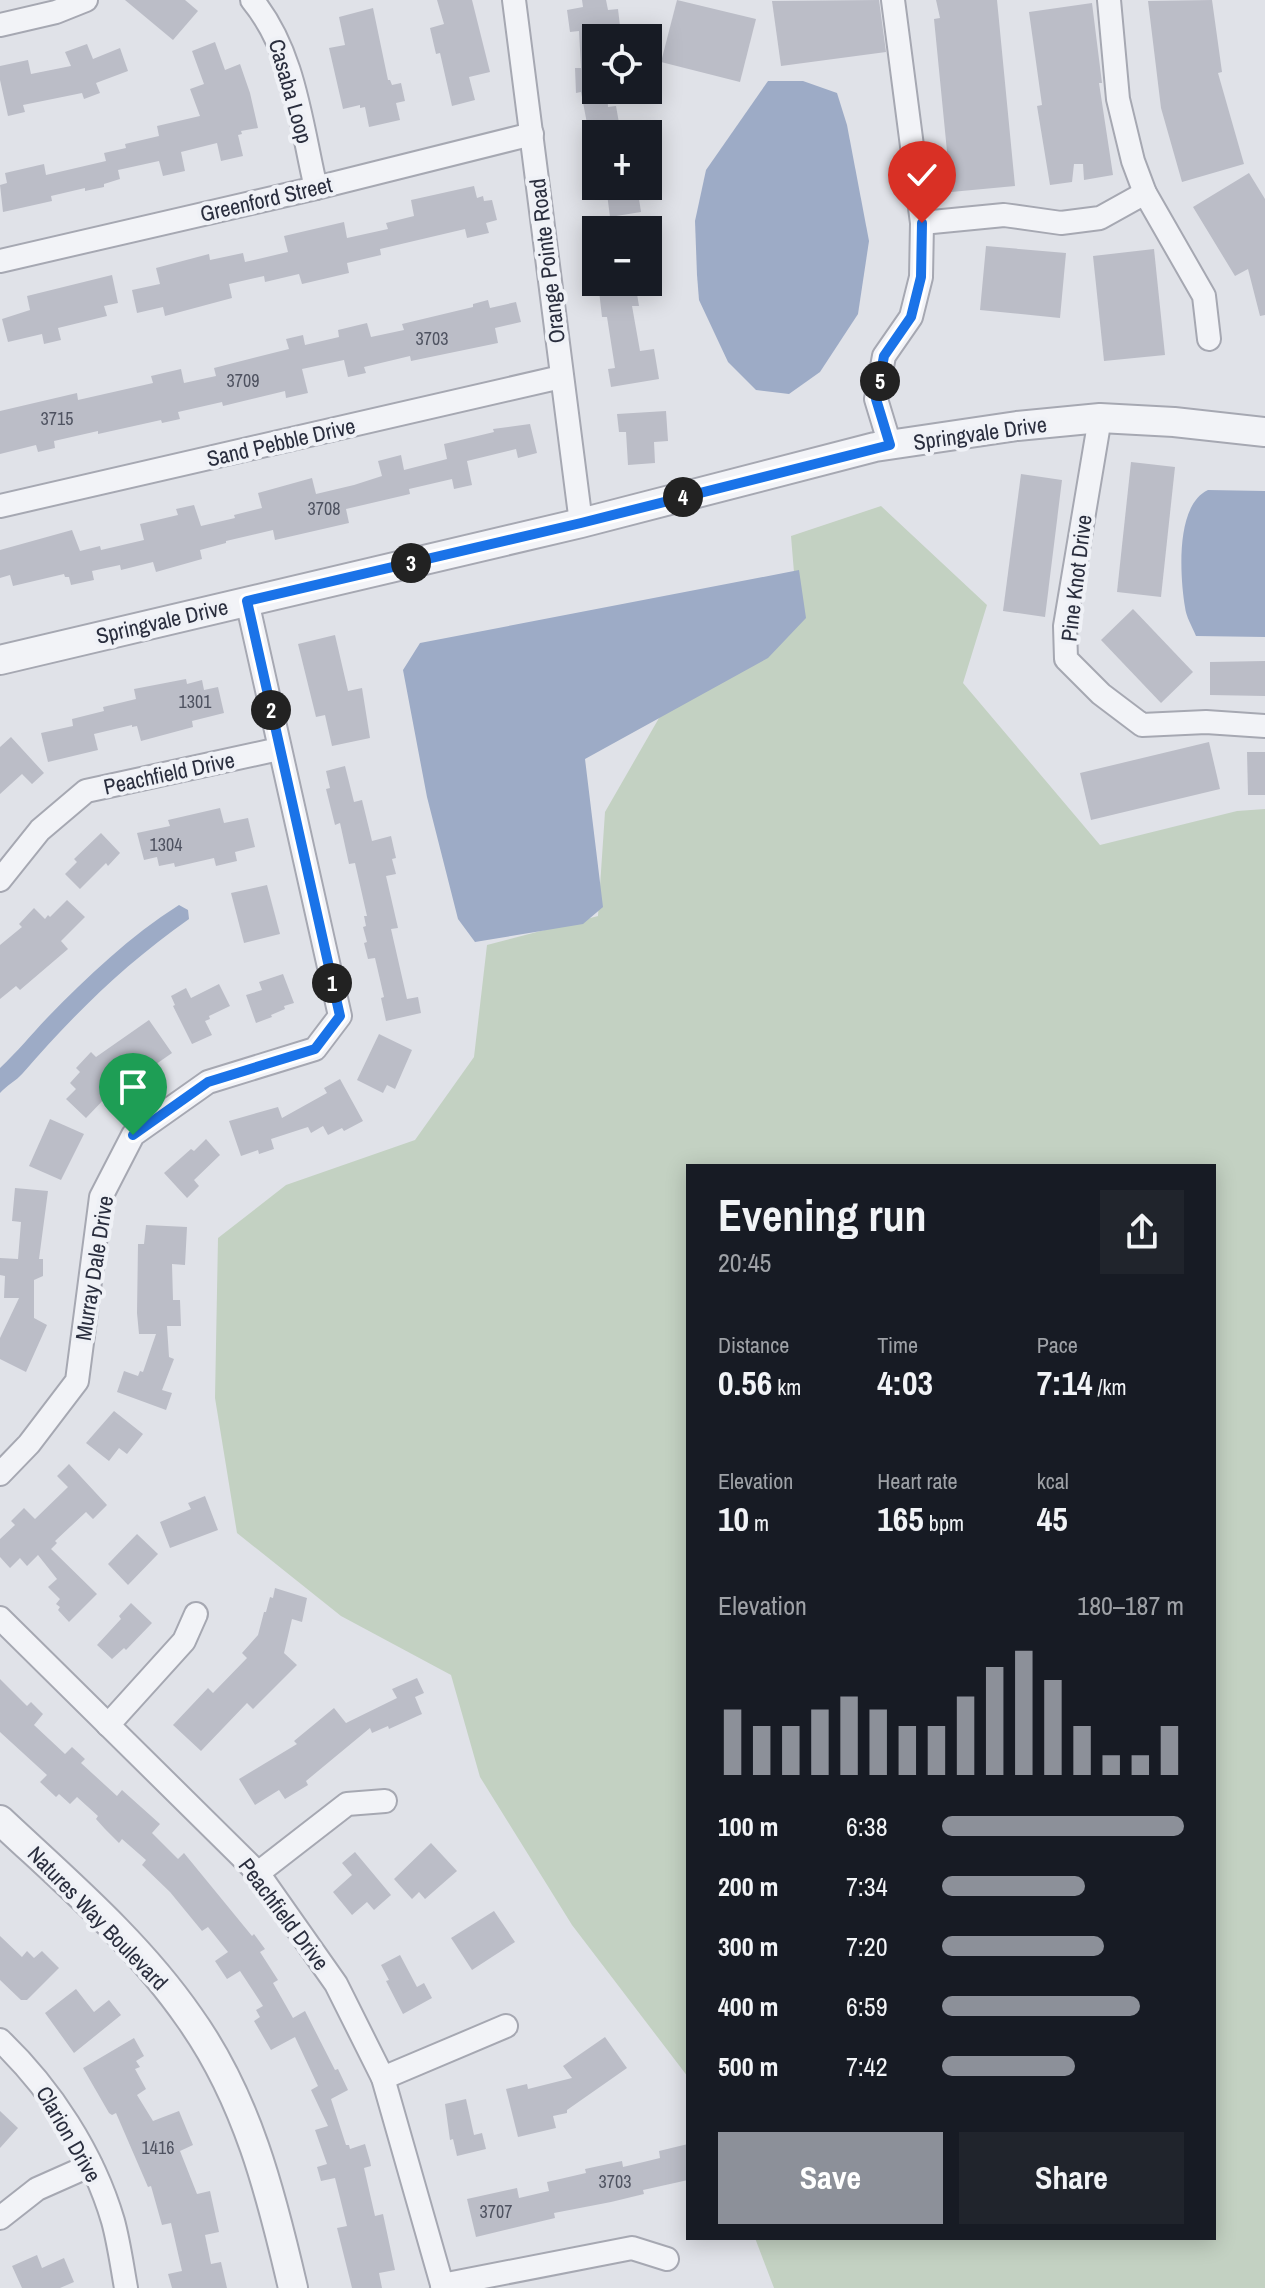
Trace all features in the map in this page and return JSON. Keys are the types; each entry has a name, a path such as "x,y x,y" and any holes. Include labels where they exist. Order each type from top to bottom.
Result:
{"street":[{"path":"0,25 56,12 86,0"},
{"name":"Casaba Loop","path":"252,0 276,33 286,58 316,188"},
{"name":"Orange Pointe Road","path":"514,0 581,523"},
{"path":"890,445 876,399 884,356 911,317 921,277 922,223 893,0"},
{"path":"1109,0 1118,99 1133,161 1145,193 1204,296 1209,339"},
{"name":"Greenford Street","path":"0,261 532,134"},
{"path":"922,223 1004,215 1061,223 1100,218 1145,193"},
{"name":"Sand Pebble Drive","path":"0,506 561,377"},
{"name":"Springvale Drive","path":"0,660 581,523 890,445 1017,426 1100,418 1265,432"},
{"name":"Pine Knot Drive","path":"1100,418 1065,626 1066,659 1101,694 1142,725 1206,722 1265,726"},
{"name":"Murray Dale Drive","path":"0,1474 29,1444 77,1381 101,1197 133,1135 208,1082 315,1049 340,1016 247,601"},
{"name":"Peachfield Drive","path":"0,880 40,830 86,791 279,749"},
{"path":"108,1725 184,1641 196,1614"},
{"name":"Peachfield Drive","path":"0,1618 258,1873 336,1984 383,2078 443,2287"},
{"path":"258,1873 347,1804 385,1801"},
{"name":"Natures Way Boulevard","path":"0,1820 142,1958 197,2029 231,2090 255,2146 273,2202 293,2288"},
{"path":"383,2078 506,2026"},
{"name":"Clarion Drive","path":"0,2040 39,2082 64,2117 91,2165 113,2221 126,2288"},
{"path":"0,2218 37,2189 91,2165"},
{"path":"443,2287 632,2248 667,2259"}],"green space":[{"path":"881,506 987,605 963,683 1100,845 1237,811 1265,809 1265,2288 774,2288 756,2240 1216,2240 1216,1164 686,1164 686,2074 572,1925 480,1777 451,1675 341,1616 237,1533 215,1398 218,1238 286,1185 415,1140 474,1057 487,945 598,916 605,812 659,718 798,621 791,536"}],"water":[{"path":"768,81 803,81 837,93 847,125 869,241 858,314 820,372 789,394 756,390 728,362 699,300 697,275 695,221 706,170"},
{"path":"1208,490 1265,491 1265,637 1196,636 1188,618 1182,578 1182,543 1190,510 1197,498"},
{"path":"799,570 806,618 768,658 585,759 603,907 583,924 475,942 458,919 427,797 403,670 420,643"},
{"path":"179,905 188,910 189,919 101,991 0,1093 0,1068 47,1018 110,957"}],"building":[{"path":"125,0 185,0 198,11 173,40"},
{"path":"437,0 472,0 490,72 469,77 475,100 452,106 440,53 436,54 430,28 444,24"},
{"path":"582,0 606,0 608,10 618,9 620,24 582,24 582,97 581,92 576,93 575,68 581,68 579,31 570,32 567,10 583,7"},
{"path":"677,0 756,19 740,82 662,62"},
{"path":"879,0 886,52 781,66 772,1"},
{"path":"936,0 997,0 1015,186 951,192 934,19 940,18"},
{"path":"1212,0 1222,72 1218,73 1244,164 1182,182 1161,108 1148,1"},
{"path":"1092,3 1102,83 1099,83 1113,175 1084,180 1083,164 1074,164 1072,182 1050,185 1037,106 1042,105 1029,12"},
{"path":"373,8 388,80 392,85 401,83 405,101 396,103 400,120 369,127 365,107 360,108 360,105 343,109 329,48 345,45 339,17"},
{"path":"215,42 225,70 240,64 250,93 258,128 241,131 242,134 238,135 243,156 221,161 217,143 181,152 185,171 163,176 159,161 118,170 120,179 104,184 104,187 51,196 52,201 3,212 0,185 7,183 5,173 44,164 46,175 106,161 104,153 159,136 157,126 200,116 190,89 204,84 192,51"},
{"path":"87,44 93,59 120,48 128,71 96,83 100,93 84,99 82,93 23,105 25,112 8,116 0,66 28,60 31,74 71,66 65,52"},
{"path":"583,104 616,106 618,120 586,120"},
{"path":"1249,173 1265,199 1265,315 1260,316 1248,269 1235,276 1193,207"},
{"path":"474,186 477,198 483,196 484,201 492,200 497,220 486,223 489,233 467,238 465,229 380,249 381,255 347,263 349,273 302,284 299,274 265,282 264,276 229,284 232,298 165,316 163,307 137,313 132,290 160,284 156,268 209,254 210,260 243,253 245,262 288,252 284,236 344,222 347,238 388,229 386,223 414,216 411,200"},
{"path":"608,200 639,200 641,212 610,216"},
{"path":"986,246 1066,253 1060,318 980,310"},
{"path":"1154,249 1165,355 1104,361 1093,256"},
{"path":"112,275 118,303 104,306 107,316 58,328 61,340 44,344 42,334 8,342 2,319 30,310 27,296"},
{"path":"600,296 637,296 639,306 632,306 640,351 654,349 659,379 611,387 608,369 615,368 607,317 602,317"},
{"path":"488,300 490,308 516,302 521,322 495,328 498,343 411,361 410,356 364,367 366,373 348,377 344,360 302,369 308,393 286,398 285,391 223,406 222,402 178,412 180,419 54,441 55,448 38,452 36,445 0,454 0,411 77,393 78,400 153,383 151,376 181,369 184,383 216,376 214,368 289,349 286,339 303,335 305,345 339,337 338,330 367,323 371,337 404,330 402,324 473,307 473,304"},
{"path":"666,411 668,441 654,442 655,463 628,465 626,432 619,432 617,414"},
{"path":"530,424 537,453 518,458 516,449 467,461 472,485 454,489 452,479 409,489 410,494 346,509 349,523 275,540 273,530 226,541 200,550 202,559 156,572 153,562 121,570 120,565 92,571 94,580 71,585 69,577 64,574 13,586 10,575 0,578 0,550 72,530 80,551 100,546 101,550 144,540 140,524 178,515 176,509 194,505 201,526 235,518 234,515 262,508 258,493 312,478 316,494 354,485 382,476 378,461 401,455 404,470 447,459 444,444 494,432 493,429"},
{"path":"1131,462 1175,467 1161,597 1117,592"},
{"path":"1021,474 1062,480 1045,617 1003,611"},
{"path":"1133,609 1193,672 1161,703 1101,640"},
{"path":"335,635 348,691 362,688 370,738 332,746 325,715 316,717 298,644"},
{"path":"1265,661 1265,696 1210,695 1210,662"},
{"path":"186,679 187,684 202,680 204,690 218,687 224,713 192,721 193,727 141,741 137,726 132,725 94,734 98,750 48,762 41,733 73,726 72,719 136,699 134,689"},
{"path":"11,737 44,773 32,784 22,774 0,794 0,747"},
{"path":"1209,742 1220,789 1091,820 1080,773"},
{"path":"1247,752 1265,752 1265,795 1248,795"},
{"path":"345,766 354,802 362,800 372,841 391,836 396,874 386,876 398,928 391,929 407,999 418,997 421,1013 386,1021 375,958 368,959 364,943 367,942 364,916 367,916 355,863 349,864 340,823 335,825 326,789 330,788 326,771"},
{"path":"220,808 224,823 248,818 255,847 235,852 237,861 216,866 214,858 175,867 174,863 159,866 157,857 144,860 137,833 170,826 168,820"},
{"path":"101,833 120,853 80,889 65,874 77,862 74,859"},
{"path":"267,885 280,934 244,943 231,893"},
{"path":"67,900 85,917 61,941 68,949 20,990 16,986 0,999 0,945 22,927 19,924 34,908 45,919"},
{"path":"283,974 294,1003 256,1023 246,995 262,990 259,982"},
{"path":"219,984 230,1006 205,1021 212,1035 192,1044 171,996 186,988 191,998"},
{"path":"149,1020 172,1053 126,1085 113,1098 109,1094 86,1118 66,1099 76,1089 70,1083 80,1072 76,1068 91,1052 96,1057"},
{"path":"379,1034 412,1050 395,1089 387,1085 383,1093 357,1080"},
{"path":"340,1079 363,1121 328,1135 323,1126 311,1133 308,1127 271,1139 274,1149 241,1156 229,1121 278,1107 282,1118 327,1093 324,1088"},
{"path":"50,1119 84,1134 61,1180 29,1166"},
{"path":"206,1139 220,1155 194,1180 199,1186 187,1198 164,1173"},
{"path":"15,1188 48,1191 39,1259 43,1259 43,1276 34,1280 34,1318 47,1325 26,1372 0,1359 0,1338 19,1298 4,1298 5,1276 0,1275 0,1258 18,1259 21,1222 12,1221"},
{"path":"146,1225 187,1227 185,1265 172,1264 173,1300 180,1300 181,1326 167,1326 169,1357 174,1359 162,1390 172,1393 166,1410 117,1392 124,1371 138,1376 140,1371 143,1372 156,1334 139,1334 137,1313 138,1244 144,1244"},
{"path":"114,1411 143,1434 127,1454 119,1448 109,1461 86,1443"},
{"path":"69,1464 107,1505 93,1519 86,1512 55,1541 57,1543 51,1549 97,1594 69,1622 58,1610 60,1607 56,1604 60,1599 48,1587 57,1579 38,1555 27,1566 20,1558 10,1568 0,1557 0,1539 15,1525 11,1521 24,1508 35,1519 68,1487 57,1476"},
{"path":"205,1496 218,1530 170,1548 160,1522 191,1509 188,1503"},
{"path":"137,1534 158,1554 128,1585 108,1564"},
{"path":"275,1588 307,1598 302,1622 292,1619 284,1653 297,1665 253,1709 247,1703 201,1751 173,1725 208,1688 213,1693 247,1658 242,1653 258,1635"},
{"path":"131,1603 152,1623 126,1650 124,1648 112,1659 97,1645"},
{"path":"417,1678 424,1693 415,1697 422,1714 389,1729 388,1726 372,1733 370,1728 306,1781 308,1785 285,1799 279,1790 255,1805 239,1779 297,1744 294,1741 334,1708 346,1723 397,1698 392,1689"},
{"path":"0,1679 27,1706 31,1702 43,1714 34,1725 65,1754 72,1747 85,1759 81,1763 117,1796 122,1790 160,1824 152,1833 178,1859 184,1853 265,1949 260,1952 278,1980 273,1983 293,2018 305,2011 348,2090 331,2099 346,2145 350,2149 365,2144 370,2161 371,2166 364,2168 375,2216 383,2214 395,2270 379,2273 382,2288 352,2288 337,2228 347,2226 335,2178 321,2181 317,2167 327,2164 315,2130 328,2126 311,2090 318,2086 295,2037 271,2050 254,2021 260,2017 256,2010 263,2006 240,1971 227,1979 215,1961 228,1952 208,1927 202,1931 170,1892 142,1865 146,1860 122,1839 119,1843 96,1819 98,1816 77,1797 70,1804 59,1794 56,1797 40,1782 47,1775 0,1732"},
{"path":"431,1843 457,1871 425,1899 419,1892 412,1899 394,1879"},
{"path":"355,1852 391,1895 374,1910 367,1902 352,1915 333,1892 352,1875 342,1863"},
{"path":"494,1911 515,1942 472,1970 451,1938"},
{"path":"0,1936 22,1957 27,1951 34,1958 42,1951 59,1968 27,2000 21,2000 0,1980"},
{"path":"400,1955 417,1987 424,1983 432,1998 403,2014 381,1965"},
{"path":"76,1989 94,2012 109,2000 121,2015 74,2053 45,2013"},
{"path":"605,2037 627,2068 567,2113 553,2116 556,2128 518,2137 506,2089 527,2084 528,2089 572,2078 563,2066"},
{"path":"134,2038 144,2056 136,2061 140,2067 135,2069 146,2089 137,2095 153,2121 179,2111 193,2145 180,2151 197,2194 210,2191 219,2232 205,2235 211,2264 221,2262 227,2288 172,2288 168,2274 182,2271 171,2223 162,2225 151,2186 148,2187 116,2113 109,2113 83,2068"},
{"path":"466,2099 474,2135 482,2133 486,2149 457,2156 453,2139 450,2140 445,2104"},
{"path":"0,2111 18,2128 0,2148"},
{"path":"686,2144 686,2180 643,2190 644,2194 554,2213 555,2218 476,2237 467,2199 517,2188 519,2198 549,2191 547,2182 622,2161 623,2167 660,2158 659,2151"},
{"path":"37,2255 42,2268 64,2258 74,2282 60,2288 22,2288 12,2266"}],"route":[{"path":"133,1135 208,1082 315,1049 340,1016 247,601 581,523 890,445 876,399 884,356 911,317 921,277 922,223"}]}
